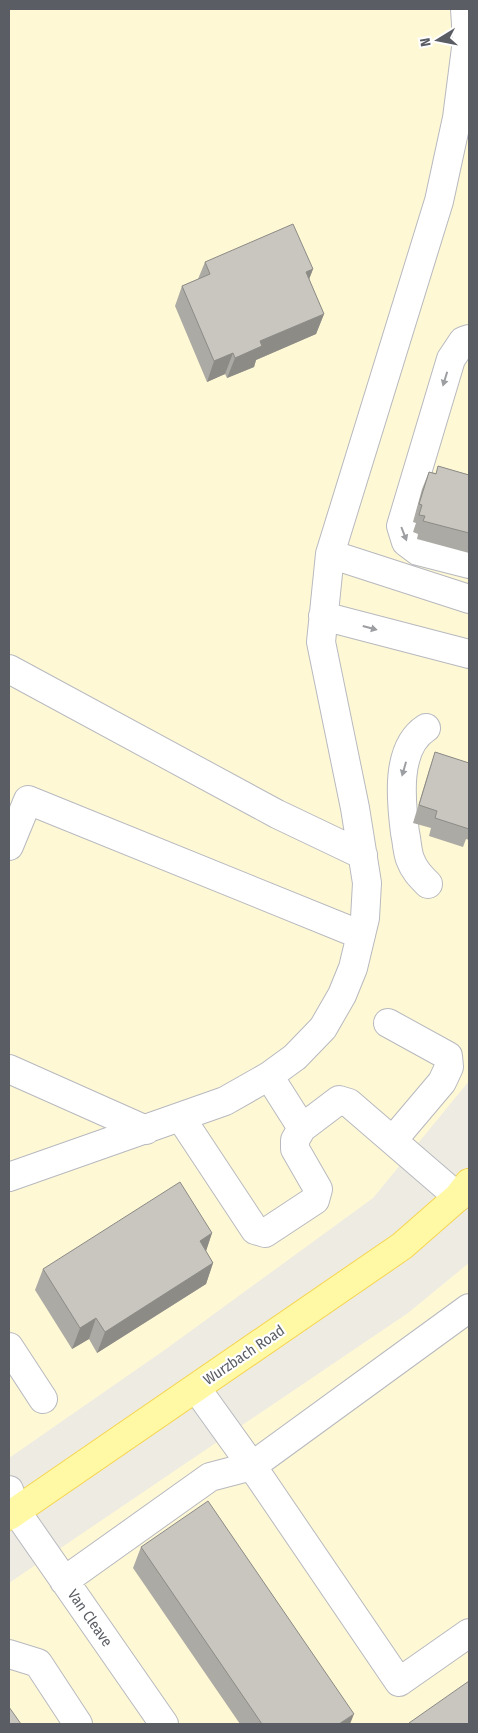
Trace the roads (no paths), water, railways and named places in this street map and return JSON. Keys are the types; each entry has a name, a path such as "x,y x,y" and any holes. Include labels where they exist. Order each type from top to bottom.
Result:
{"main road":[{"name":"Wurzbach Road","path":"11,1506 196,1388 402,1246 464,1190"}],"street":[{"path":"9,1177 52,1160 146,1130 225,1101 269,1076 295,1057 323,1028 342,994 353,968 361,935 367,883 321,642 330,554 439,201 458,118 467,40 465,9"},
{"path":"469,339 463,341 451,359 401,526 406,542 418,551 469,564"},
{"path":"330,554 469,598"},
{"path":"323,616 469,654"},
{"path":"9,669 278,814 363,855"},
{"path":"426,728 418,733 412,742 402,776 400,796 409,858 416,872 428,884"},
{"path":"9,846 28,800 361,935"},
{"path":"388,1022 448,1056 449,1067 442,1082 393,1140"},
{"path":"9,1069 146,1130"},
{"path":"269,1076 302,1128"},
{"path":"181,1118 255,1230 265,1233 315,1200 318,1189 295,1149 295,1140 302,1128 339,1100 348,1102 393,1140 464,1190"},
{"path":"64,1581 210,1477 252,1466 469,1308"},
{"path":"9,1347 43,1399"},
{"path":"196,1388 252,1466 399,1682 469,1633"},
{"name":"Van Cleave","path":"11,1506 164,1724"},
{"path":"9,1654 38,1663 78,1724"}]}
